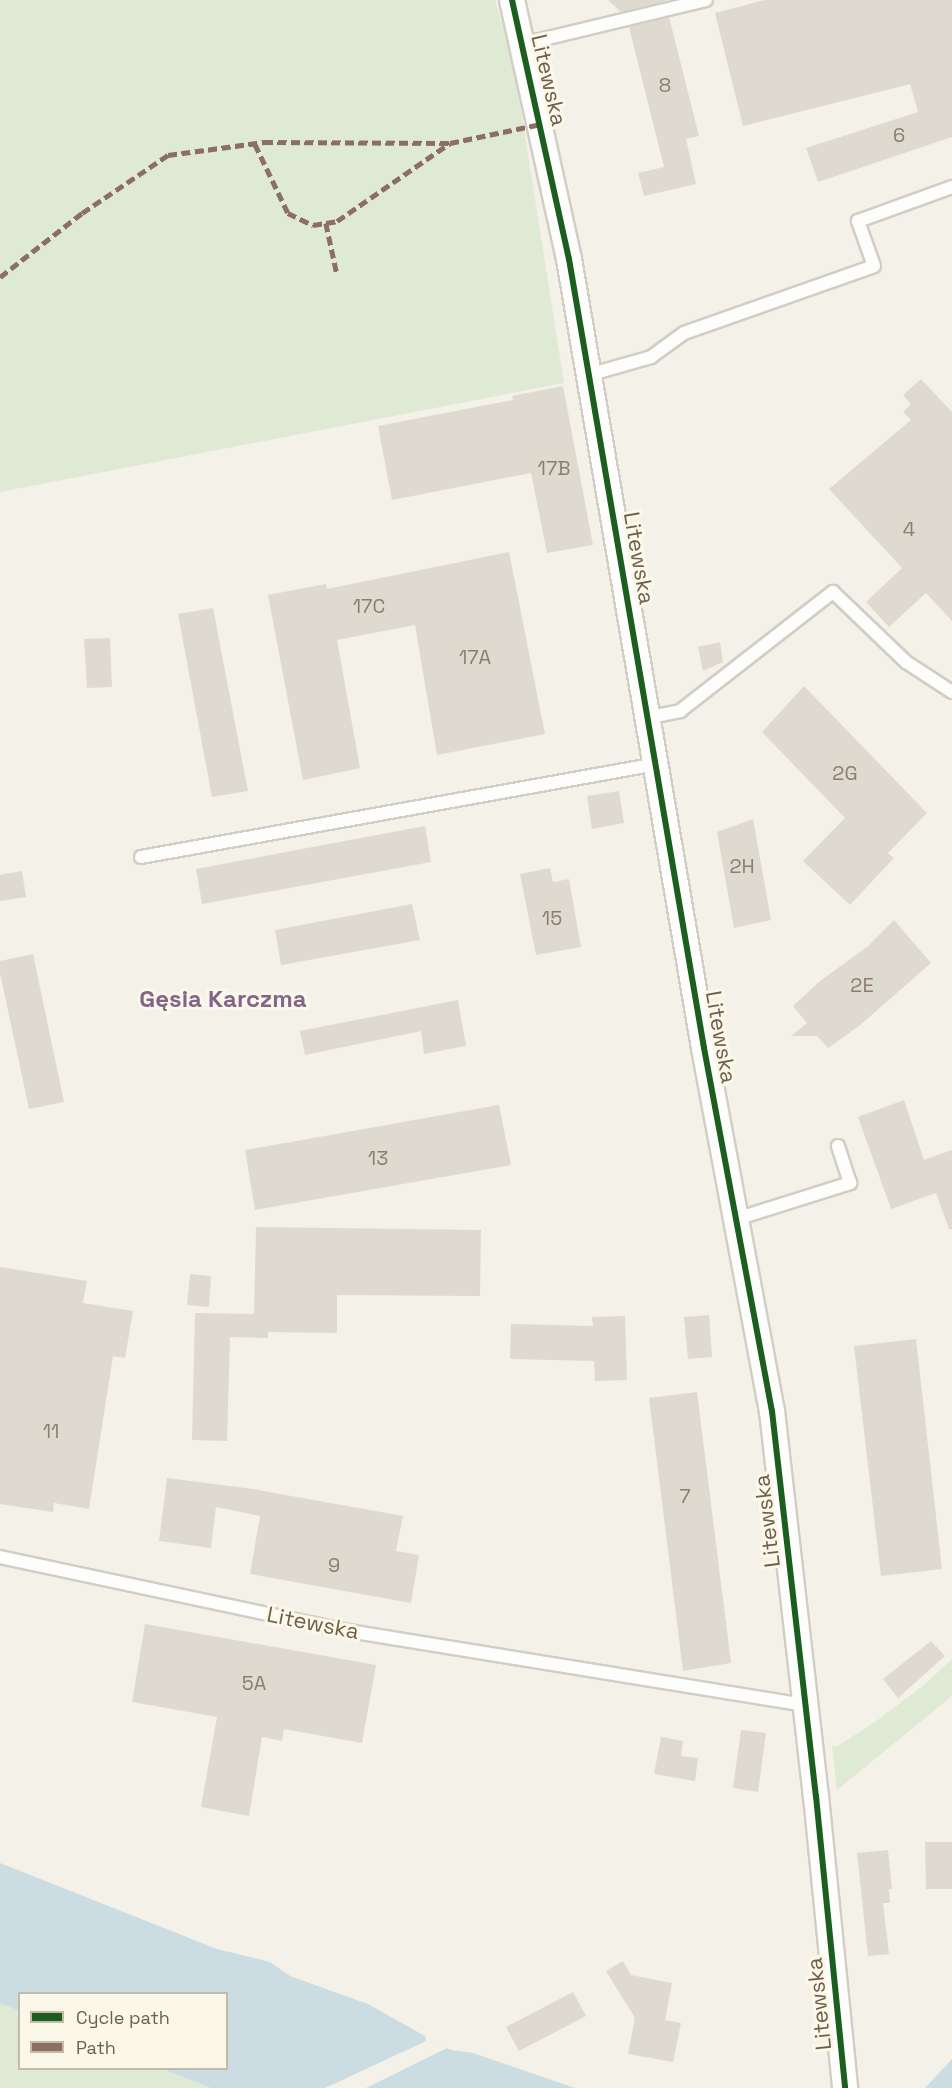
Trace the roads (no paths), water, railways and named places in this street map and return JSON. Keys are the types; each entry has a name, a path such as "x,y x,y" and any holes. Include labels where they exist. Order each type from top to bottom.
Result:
{"street":[{"name":"Litewska","path":"512,0 569,260 650,717 704,1048 772,1411 806,1705 845,2088"}],"lane":[{"path":"522,44 706,0"},
{"path":"588,375 651,357 684,333 874,266 858,221 952,187"},
{"path":"650,717 680,711 833,592 906,662 952,692"},
{"path":"141,857 657,764"},
{"path":"736,1219 850,1183 838,1146"},
{"name":"Litewska","path":"0,1557 342,1630 806,1705"}],"district":[{"name":"Gęsia Karczma","path":"223,999"}]}
